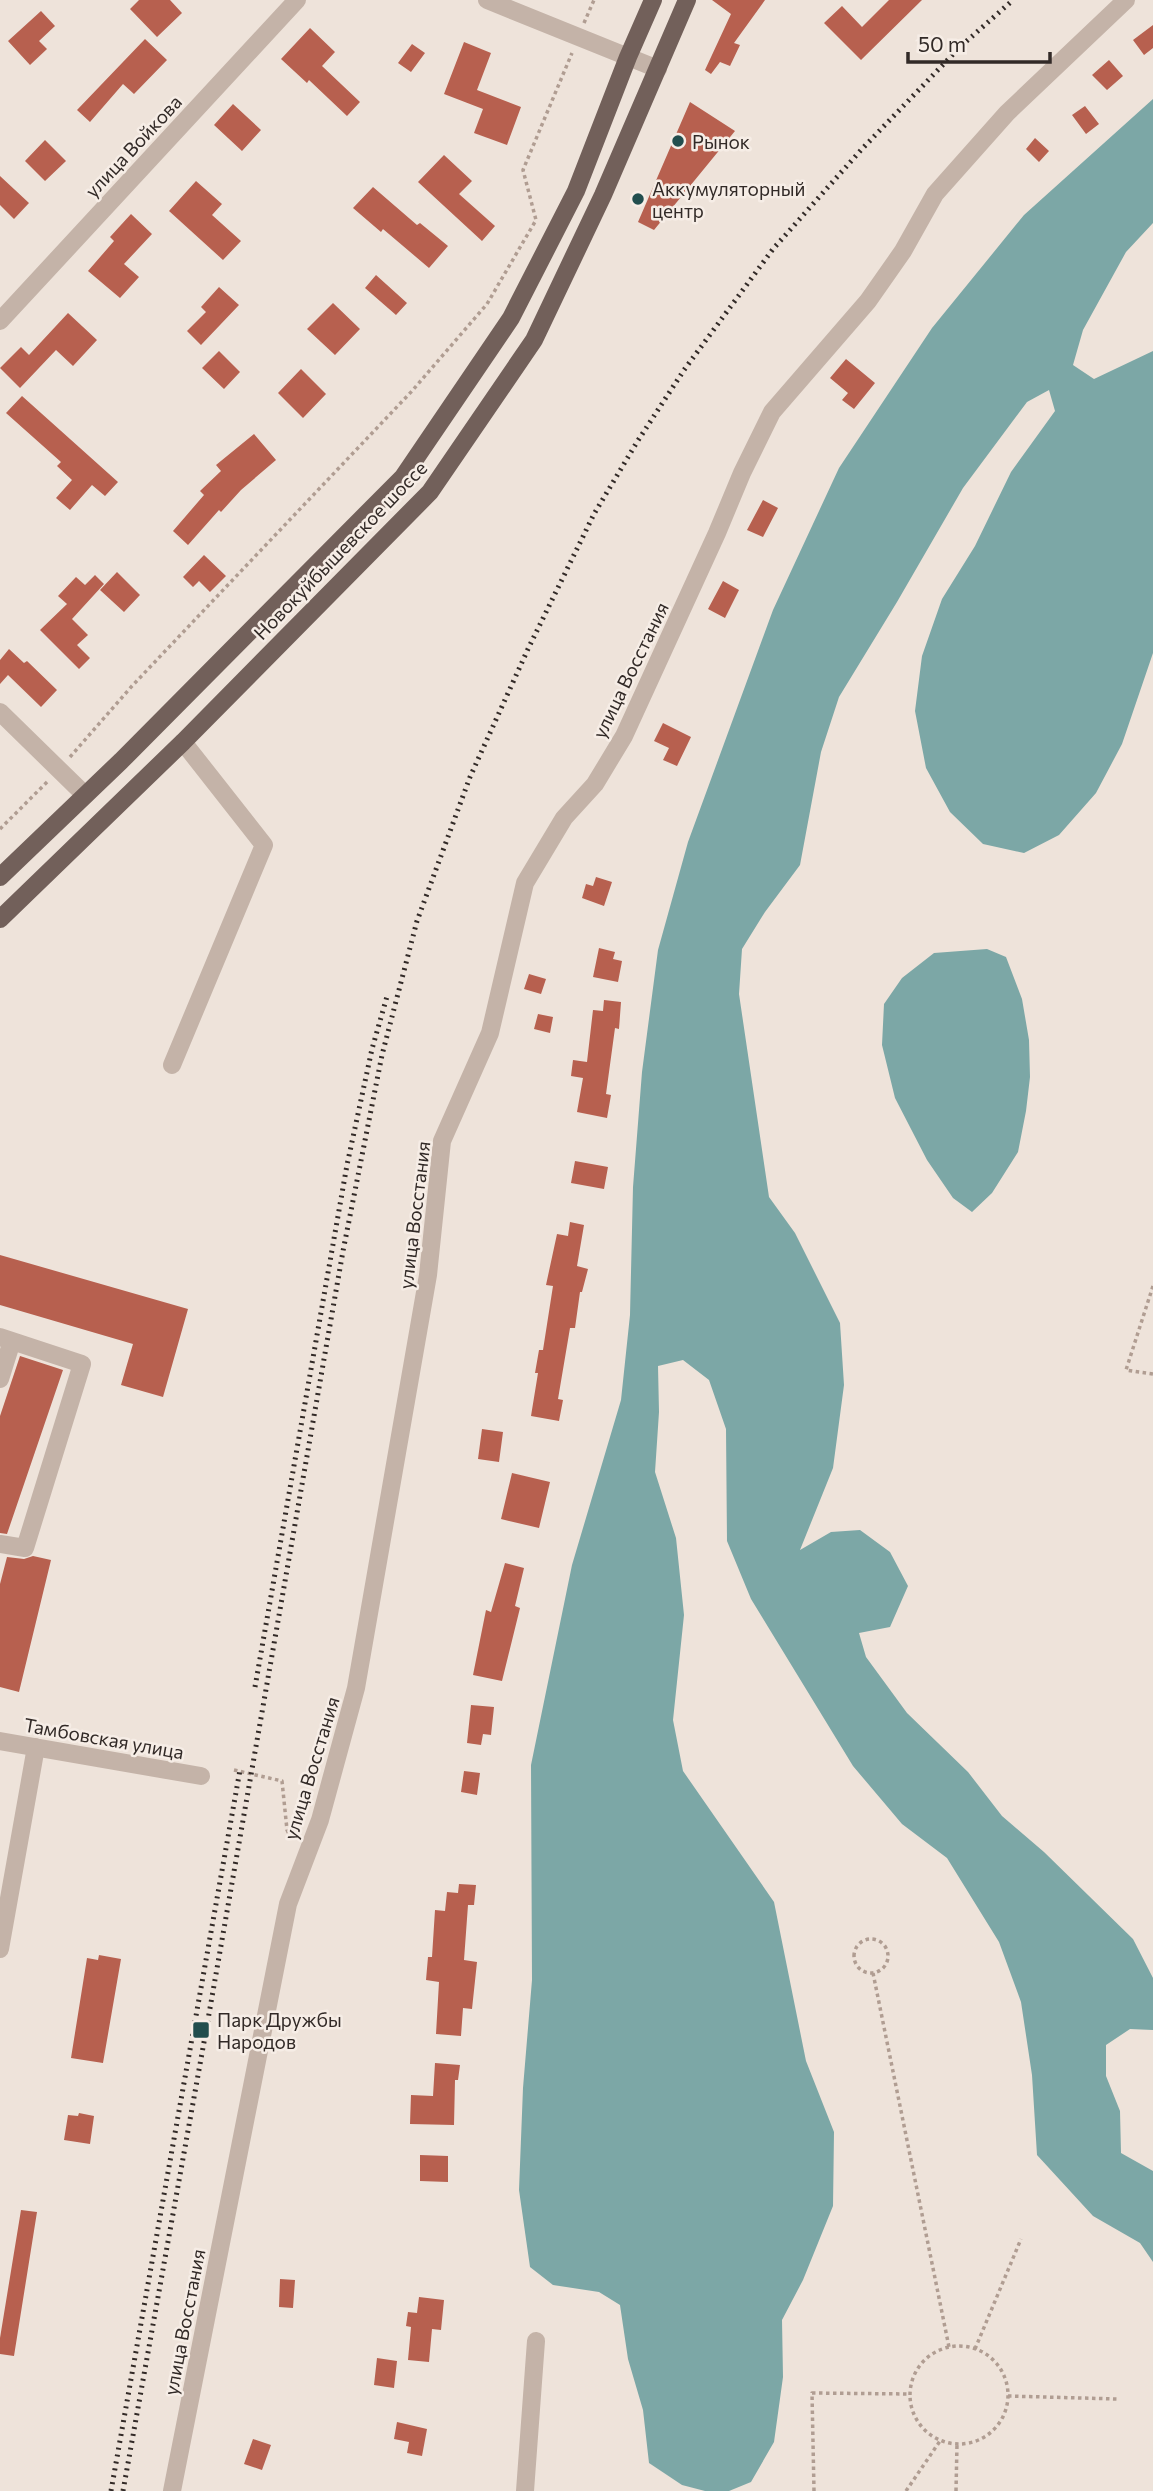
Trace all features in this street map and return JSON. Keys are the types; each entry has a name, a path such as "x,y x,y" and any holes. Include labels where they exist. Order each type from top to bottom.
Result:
{"main road":[{"name":"Новокуйбышевское шоссе","path":"0,877 403,477 511,318 576,191 653,0"},
{"name":"Новокуйбышевское шоссе","path":"0,919 183,743 430,492 534,340 603,195 687,0"}],"street":[{"name":"улица Войкова","path":"0,321 297,0"},
{"path":"487,0 657,69"},
{"name":"улица Восстания","path":"172,2491 288,1904 320,1821 356,1688 428,1275 442,1141 490,1032 524,883 564,818 595,783 624,736 742,472 772,412 868,301 903,251 935,194 1007,113 1126,0"},
{"path":"0,712 85,794"},
{"path":"172,1065 264,845 183,743"},
{"path":"0,1379 6,1339 82,1364 25,1548 0,1544"},
{"name":"Тамбовская улица","path":"0,1741 201,1776"},
{"path":"0,1949 36,1747"},
{"path":"525,2491 536,2341"}],"path":[{"path":"0,829 60,769 132,686 412,391 487,304 536,219 523,170 594,0"},
{"path":"1153,1286 1126,1370 1153,1374"},
{"path":"234,1770 282,1781 288,1832 304,1862"},
{"path":"869,1939 883,1944 888,1958 880,1970 873,1973 859,1968 854,1954 862,1942 869,1939"},
{"path":"873,1973 949,2347"},
{"path":"975,2349 1021,2239"},
{"path":"949,2347 975,2349 997,2363 1005,2378 1008,2396 1005,2413 996,2428 974,2442 957,2444 940,2441 919,2424 912,2408 912,2381 920,2366 932,2354 949,2347"},
{"path":"814,2491 812,2393 910,2394"},
{"path":"1008,2396 1117,2399"},
{"path":"906,2491 940,2441"},
{"path":"956,2491 957,2444"}],"water":[{"path":"1153,99 1153,223 1126,252 1083,330 1073,365 1094,379 1153,351 1153,653 1122,744 1096,793 1059,835 1024,853 983,844 950,812 926,768 915,711 922,656 942,599 975,546 1011,472 1055,411 1049,390 1027,402 963,488 839,697 821,752 800,865 742,949 739,994 769,1197 795,1233 840,1323 844,1385 833,1468 800,1550 831,1532 860,1530 890,1552 908,1586 890,1627 859,1633 866,1657 907,1713 968,1772 1002,1816 1044,1852 1133,1939 1153,1978 1153,2030 1130,2029 1106,2045 1106,2076 1120,2111 1121,2153 1153,2171 1153,2262 1140,2243 1093,2216 1037,2155 1032,2075 1021,2002 999,1942 947,1858 902,1824 853,1766 751,1599 727,1541 726,1429 709,1380 683,1360 658,1366 659,1412 655,1472 676,1538 684,1615 673,1720 683,1771 774,1902 806,2061 834,2132 833,2206 803,2280 782,2320 783,2377 774,2442 751,2482 729,2491 705,2491 682,2485 649,2463 643,2410 628,2359 620,2305 599,2292 553,2285 530,2267 519,2190 523,2088 532,1980 531,1765 572,1565 621,1400 630,1315 633,1187 642,1072 658,950 688,842 773,610 839,468 932,328 1024,215"},
{"path":"987,949 1006,957 1022,999 1029,1040 1030,1077 1018,1152 992,1193 972,1212 953,1198 927,1160 895,1098 882,1045 884,1004 902,978 934,953"}],"building":[{"path":"139,0 170,0 182,13 157,37 130,9"},
{"path":"712,0 765,0 734,43 740,45 730,66 720,62 711,74 705,70 731,14"},
{"path":"889,0 922,0 861,60 824,23 842,6 862,27"},
{"path":"41,11 55,26 39,41 47,49 30,65 8,41"},
{"path":"1153,25 1153,48 1144,55 1133,40"},
{"path":"310,28 335,52 322,66 360,102 347,116 309,80 307,83 281,59"},
{"path":"145,39 167,60 134,94 123,84 90,122 77,110"},
{"path":"464,42 491,53 477,90 521,107 507,145 474,133 483,109 444,94"},
{"path":"412,44 425,53 411,72 398,63"},
{"path":"1109,60 1123,76 1107,90 1092,75"},
{"path":"690,102 735,131 654,230 638,222"},
{"path":"233,104 261,130 242,151 214,125"},
{"path":"1085,106 1099,124 1086,134 1072,115"},
{"path":"1035,138 1049,151 1039,162 1026,149"},
{"path":"45,140 66,161 45,181 25,161"},
{"path":"444,155 472,181 459,194 495,226 482,241 418,182"},
{"path":"0,176 29,203 14,219 0,205"},
{"path":"196,181 222,204 212,215 241,241 223,260 169,211"},
{"path":"373,187 417,225 420,223 448,246 429,268 383,229 381,232 353,208"},
{"path":"131,214 152,234 124,264 139,277 120,298 88,271 114,241 110,237"},
{"path":"376,275 407,303 396,315 365,288"},
{"path":"219,287 239,305 201,345 187,331 206,312 201,307"},
{"path":"333,303 360,329 335,355 307,329"},
{"path":"68,313 97,340 73,366 56,350 20,388 0,368 21,347 29,355"},
{"path":"219,351 240,372 224,389 202,368"},
{"path":"846,359 875,383 854,409 842,400 848,393 830,378"},
{"path":"301,369 326,394 303,418 278,393"},
{"path":"22,396 118,482 105,496 92,485 70,510 56,498 72,480 57,466 61,462 6,413"},
{"path":"254,434 276,460 241,490 221,512 219,510 188,545 173,531 204,495 200,491 221,471 216,465"},
{"path":"763,500 778,508 763,537 747,530"},
{"path":"204,555 226,576 210,592 199,581 193,587 183,577"},
{"path":"117,572 140,595 124,612 100,590"},
{"path":"95,575 104,584 72,619 88,635 77,645 90,658 79,669 40,630 67,604 58,596 76,577 85,585"},
{"path":"723,581 739,590 725,618 708,609"},
{"path":"9,649 24,663 27,661 57,690 41,707 8,675 0,684 0,660"},
{"path":"663,723 691,737 677,766 663,760 669,748 654,741"},
{"path":"596,877 612,882 604,906 582,898 586,884 593,886"},
{"path":"599,948 615,952 613,959 622,961 618,982 593,977"},
{"path":"529,974 546,979 541,994 524,989"},
{"path":"604,1000 621,1002 619,1029 615,1028 606,1094 611,1095 607,1118 577,1112 583,1078 571,1076 573,1060 587,1062 593,1010 603,1011"},
{"path":"538,1014 553,1017 550,1033 534,1029"},
{"path":"575,1161 608,1167 604,1189 571,1183"},
{"path":"570,1222 584,1225 577,1266 588,1269 580,1292 575,1328 570,1328 558,1399 563,1400 559,1421 531,1416 538,1373 535,1373 539,1350 543,1350 553,1286 546,1285 557,1234 568,1236"},
{"path":"0,1255 188,1309 163,1397 121,1385 133,1344 0,1305"},
{"path":"20,1356 63,1370 7,1534 0,1533 0,1416"},
{"path":"482,1429 503,1432 499,1462 478,1459"},
{"path":"512,1473 550,1482 539,1528 501,1519"},
{"path":"33,1556 51,1560 19,1692 0,1687 0,1584 7,1557 24,1559"},
{"path":"505,1563 524,1568 515,1606 520,1608 502,1681 473,1675 486,1610 491,1612"},
{"path":"471,1705 494,1707 491,1735 483,1734 481,1745 467,1743"},
{"path":"464,1771 480,1773 477,1795 461,1792"},
{"path":"459,1884 476,1885 474,1905 468,1905 464,1960 477,1962 472,2009 463,2008 461,2036 436,2034 439,1982 426,1980 428,1957 432,1957 435,1910 445,1911 447,1892 458,1893"},
{"path":"99,1955 121,1959 103,2063 71,2058 87,1958 98,1960"},
{"path":"435,2063 460,2065 458,2080 455,2080 454,2125 410,2124 411,2095 433,2096"},
{"path":"79,2113 94,2116 90,2144 64,2140 68,2115 78,2116"},
{"path":"420,2155 448,2156 448,2182 420,2181"},
{"path":"21,2210 37,2212 14,2356 0,2354 0,2338"},
{"path":"280,2279 295,2280 293,2308 279,2307"},
{"path":"419,2297 444,2300 441,2330 432,2329 429,2362 408,2360 411,2327 406,2326 408,2312 417,2313"},
{"path":"377,2358 397,2361 394,2388 374,2385"},
{"path":"397,2422 427,2429 422,2456 407,2453 409,2442 394,2439"},
{"path":"253,2439 271,2445 262,2470 244,2464"}],"railway":[{"path":"123,2491 343,1251 382,1055 417,921 470,777 528,649 594,514 637,442 684,370 773,249 861,150 960,47 1013,0"},
{"path":"255,1687 347,1165 372,1049 388,993"},
{"path":"111,2491 240,1770"}],"place":[{"name":"Рынок","path":"678,141"},
{"name":"Аккумуляторный центр","path":"638,199"},
{"name":"Парк Дружбы Народов","path":"201,2030"}]}
